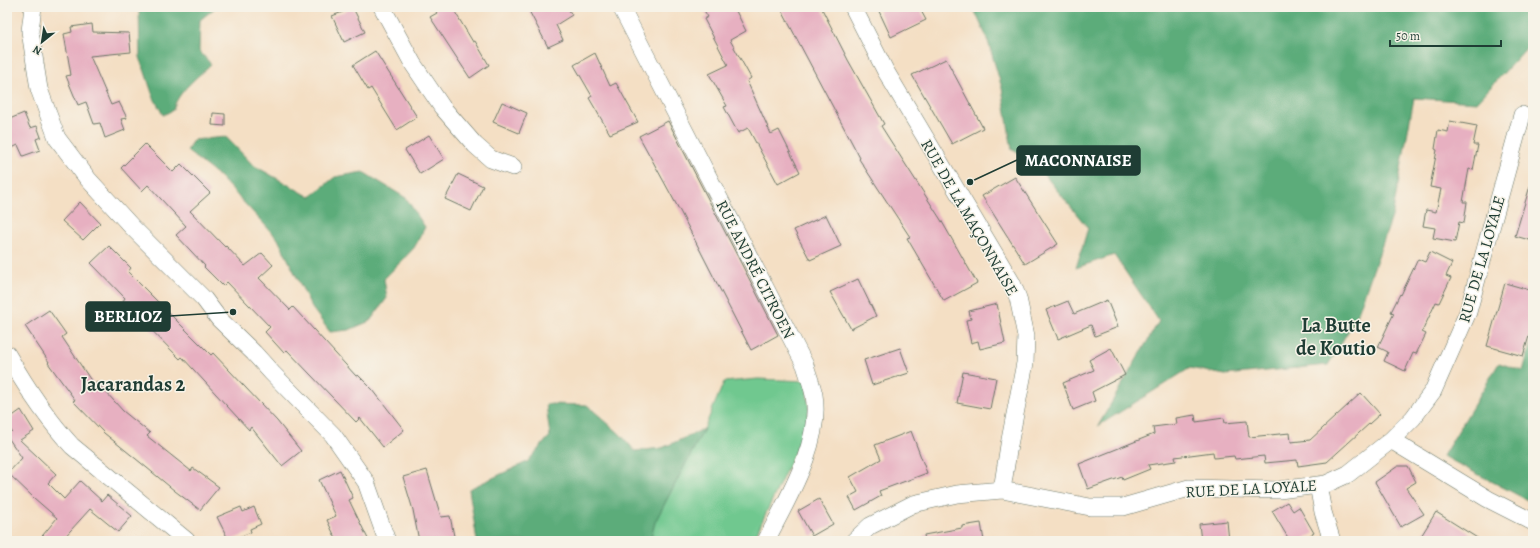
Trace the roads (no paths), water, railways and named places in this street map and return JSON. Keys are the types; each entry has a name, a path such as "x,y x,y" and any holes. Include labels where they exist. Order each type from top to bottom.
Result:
{"street":[{"path":"33,7 30,30 39,89 57,138 88,179 132,227 204,299 219,319 333,435 366,482 387,541"},
{"path":"382,7 413,64 442,107 475,145 491,159 513,167"},
{"name":"RUE ANDRÉ CITROEN","path":"621,7 805,365 814,395 814,421 808,450 766,541"},
{"name":"RUE DE LA MAÇONNAISE","path":"853,7 885,70 1012,283 1018,298 1026,336 1025,363 1002,490"},
{"name":"RUE DE LA LOYALE","path":"854,541 870,526 913,504 957,494 1002,490 1090,507 1123,507 1189,488 1279,490 1326,484 1348,474 1391,440 1413,418 1433,391 1468,312 1522,115"},
{"path":"7,354 34,398 64,438 187,541"},
{"path":"1391,440 1488,498 1533,522"},
{"path":"1318,485 1323,512 1332,541"}],"place":[{"name":"MACONNAISE","path":"970,182"},
{"name":"BERLIOZ","path":"233,312"}],"district":[{"name":"La Butte de Koutio","path":"1336,336"},
{"name":"Jacarandas 2","path":"133,384"}]}
